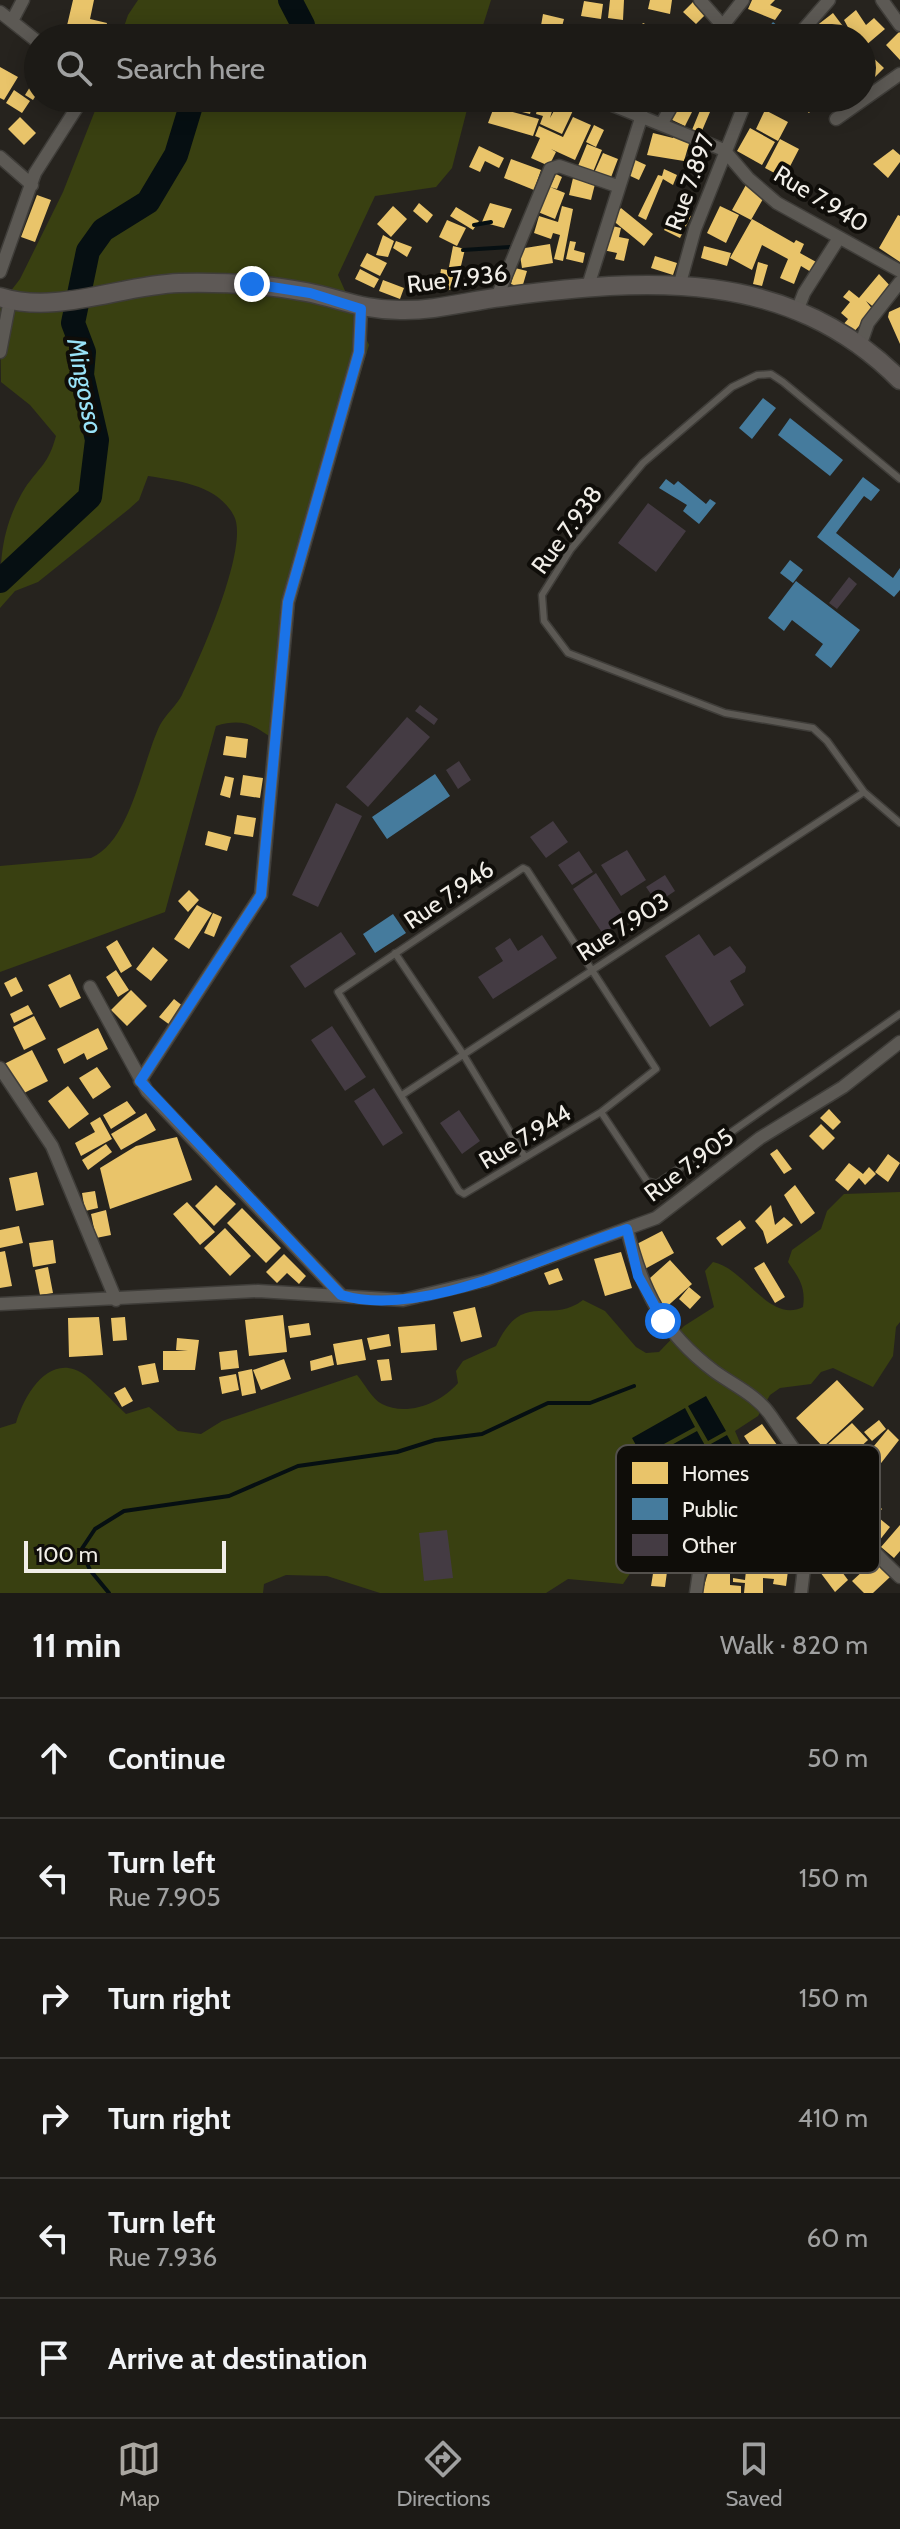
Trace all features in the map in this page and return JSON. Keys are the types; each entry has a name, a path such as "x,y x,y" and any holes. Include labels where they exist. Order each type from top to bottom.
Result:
{"street":[{"path":"13,19 23,0"},
{"path":"700,0 721,24"},
{"path":"723,24 743,0"},
{"path":"808,24 829,0"},
{"path":"882,0 900,25"},
{"path":"0,12 24,29"},
{"path":"876,91 900,74"},
{"path":"0,272 47,150 73,112"},
{"name":"Rue 7.940","path":"634,112 724,150 770,198 900,271"},
{"path":"662,123 668,112"},
{"name":"Rue 7.897","path":"680,283 695,229 741,112"},
{"path":"836,119 846,112"},
{"path":"588,286 617,186 642,115"},
{"path":"0,157 32,185"},
{"path":"497,297 550,169 559,166 617,186"},
{"path":"797,311 804,293 839,238"},
{"path":"860,346 868,323 900,282"},
{"name":"Rue 7.936","path":"5,298 52,302 157,284 252,284 310,293 361,309 431,309 588,286 680,283 719,287 797,311 860,346 900,380"},
{"path":"0,352 5,298"},
{"path":"140,1081 255,906 264,886 288,602 359,352 361,309"},
{"path":"90,987 140,1081 341,1295"},
{"name":"Rue 7.905","path":"0,1304 258,1291 403,1300 513,1271 665,1213 760,1138 843,1087 900,1042"},
{"path":"0,1068 52,1146 116,1300"},
{"path":"627,1229 638,1276 680,1342 751,1395 770,1415 789,1445"},
{"path":"880,1557 900,1577"},
{"path":"696,1593 699,1573"},
{"path":"801,1593 803,1573"}],"lane":[{"name":"Rue 7.938","path":"900,479 783,382 771,374 757,375 732,387 643,463 571,549 542,595 544,621 568,653 725,713 813,728 827,741 864,792 900,823"},
{"name":"Rue 7.903","path":"402,1095 864,792"},
{"name":"Rue 7.946","path":"338,997 343,987 523,868 591,969"},
{"path":"395,953 463,1054 525,1157"},
{"name":"Rue 7.944","path":"338,997 402,1095 459,1191 464,1194 601,1112 656,1069 591,969"},
{"path":"601,1112 647,1181 657,1184 900,1014"}],"green space":[{"path":"138,0 491,0 483,24 125,24"},
{"path":"94,112 466,112 452,168 436,187 375,196 338,275 369,345 295,590 280,744 243,723 216,726 165,912 0,972 0,866 91,858 105,849 116,835 134,799 160,725 182,695 199,658 229,578 237,531 234,516 218,497 197,486 148,476 139,500 129,509 38,582 15,591 0,608 1,561 6,532 17,503 47,459 56,436 30,405 1,382 0,305 20,279 63,192"},
{"path":"900,1192 900,1322 896,1327 893,1356 873,1387 833,1368 821,1372 811,1384 780,1388 770,1395 758,1416 735,1431 741,1445 616,1445 616,1573 630,1573 623,1584 568,1579 546,1593 380,1593 327,1576 286,1575 264,1584 263,1593 0,1593 0,1428 16,1423 32,1389 50,1372 61,1368 72,1369 90,1379 126,1414 149,1407 178,1431 201,1434 222,1421 357,1375 382,1404 402,1409 423,1406 451,1390 458,1383 456,1371 463,1361 496,1346 506,1328 526,1313 559,1310 583,1300 605,1311 636,1347 646,1353 659,1352 684,1326 714,1307 705,1271 713,1262 725,1266 779,1308 791,1310 803,1307 801,1283 788,1262 792,1250 821,1229 827,1211 844,1194"}],"shaded area":[{"path":"706,1396 726,1431 708,1441 688,1406"},
{"path":"685,1408 695,1427 662,1445 636,1445 632,1438"},
{"path":"697,1431 705,1445 671,1445"},
{"path":"727,1435 733,1445 709,1445"}],"building: Homes":[{"path":"73,0 94,0 90,19 107,23 107,24 67,24"},
{"path":"610,0 624,0 623,20 608,18"},
{"path":"650,0 672,0 670,14 648,9"},
{"path":"752,0 775,0 770,5 782,10 775,20 748,9"},
{"path":"584,1 603,4 601,19 581,16"},
{"path":"693,2 706,14 696,24 683,12"},
{"path":"856,10 865,24 846,24 844,20"},
{"path":"833,13 841,24 819,24"},
{"path":"543,14 564,19 563,24 541,24"},
{"path":"874,18 885,29 876,37 876,24 867,24"},
{"path":"900,31 900,60 886,45"},
{"path":"876,60 884,68 876,76"},
{"path":"0,67 18,77 4,100 0,98"},
{"path":"14,90 24,97 24,110 22,113 6,103"},
{"path":"492,112 513,112 539,119 533,136 488,123"},
{"path":"552,112 550,118 553,112 572,112 562,134 540,124 543,116 536,114"},
{"path":"671,112 692,112 685,126 668,118"},
{"path":"699,112 710,112 701,133 692,130"},
{"path":"764,112 788,122 778,141 756,129"},
{"path":"20,117 36,133 24,145 8,129"},
{"path":"573,117 591,125 575,160 551,149 556,152 549,166 531,158 540,138 535,136 539,126 563,137"},
{"path":"594,125 604,130 596,147 586,142"},
{"path":"750,128 775,142 762,165 737,151"},
{"path":"653,133 673,138 674,133 691,137 684,161 647,155"},
{"path":"780,139 799,149 784,178 765,168"},
{"path":"587,144 602,150 593,172 578,166"},
{"path":"479,146 504,158 499,168 485,161 480,172 469,167"},
{"path":"893,149 900,155 900,162 888,178 873,164"},
{"path":"603,153 618,159 610,180 594,173"},
{"path":"511,159 541,170 534,190 504,178"},
{"path":"633,159 646,165 639,180 626,174"},
{"path":"664,169 677,175 673,185 663,179 646,220 638,216"},
{"path":"556,174 562,177 557,189 550,187 565,193 555,219 538,212"},
{"path":"573,178 595,184 591,200 569,195"},
{"path":"747,183 763,199 751,220 732,210"},
{"path":"37,195 51,200 35,242 21,237"},
{"path":"419,203 433,215 427,223 413,211"},
{"path":"490,203 512,209 504,228 482,222"},
{"path":"393,206 407,219 391,237 377,224"},
{"path":"562,206 573,209 563,261 554,259 560,235 553,233 551,239 534,233 539,216 558,222"},
{"path":"720,206 739,215 726,243 707,233"},
{"path":"456,207 479,221 473,230 450,216"},
{"path":"621,208 653,234 644,246 611,219"},
{"path":"675,208 691,216 680,238 664,230"},
{"path":"900,216 900,262 879,248"},
{"path":"752,219 794,243 796,240 804,244 800,253 818,263 811,272 801,266 794,284 780,278 788,259 762,245 752,270 730,258"},
{"path":"447,220 466,228 457,246 439,237"},
{"path":"608,225 621,228 619,237 629,239 624,261 615,259 617,253 603,250"},
{"path":"383,235 394,241 388,257 376,255"},
{"path":"396,241 412,247 407,257 393,248"},
{"path":"570,241 576,242 574,250 585,253 583,263 566,259"},
{"path":"550,244 553,263 522,268 519,249"},
{"path":"453,246 465,249 460,270 449,267"},
{"path":"704,246 731,253 727,266 701,258"},
{"path":"367,253 387,263 380,276 360,266"},
{"path":"655,256 677,263 673,275 651,268"},
{"path":"758,262 768,265 762,286 753,284"},
{"path":"515,268 527,271 522,288 511,284"},
{"path":"360,269 379,279 374,288 355,279"},
{"path":"441,269 461,272 460,287 445,291 446,283 439,282"},
{"path":"879,274 893,289 876,309 866,301 873,310 852,334 842,326 848,319 841,313 850,302 843,297 849,290 859,298"},
{"path":"383,280 404,288 400,299 379,291"},
{"path":"900,307 900,344 888,317 889,312"},
{"path":"226,736 248,739 246,758 223,755"},
{"path":"243,775 263,778 260,798 240,795"},
{"path":"225,776 234,778 230,798 220,795"},
{"path":"237,815 256,818 253,837 234,834"},
{"path":"208,831 231,837 227,851 205,845"},
{"path":"189,890 199,900 188,912 178,901"},
{"path":"197,905 212,913 189,949 174,939"},
{"path":"213,913 222,917 214,937 204,933"},
{"path":"117,940 132,966 121,973 106,947"},
{"path":"153,947 168,960 151,981 136,969"},
{"path":"116,970 129,990 118,997 106,977"},
{"path":"70,974 81,998 60,1008 48,985"},
{"path":"16,977 23,991 11,997 4,983"},
{"path":"131,990 147,1006 127,1026 111,1010"},
{"path":"174,999 184,1007 170,1025 159,1017"},
{"path":"28,1005 33,1014 14,1023 10,1014"},
{"path":"34,1016 46,1039 24,1050 13,1027"},
{"path":"98,1028 108,1049 87,1060 84,1053 64,1064 57,1049"},
{"path":"32,1050 48,1081 20,1095 4,1064"},
{"path":"97,1067 111,1087 93,1099 79,1078"},
{"path":"68,1086 89,1114 69,1129 48,1101"},
{"path":"127,1101 136,1113 111,1129 103,1115"},
{"path":"829,1109 841,1122 833,1130 820,1118"},
{"path":"146,1113 156,1130 121,1150 111,1134"},
{"path":"100,1117 112,1139 81,1156 75,1143 95,1132 90,1123"},
{"path":"821,1124 835,1138 823,1150 809,1136"},
{"path":"177,1137 192,1180 110,1209 100,1168 136,1146"},
{"path":"106,1144 112,1152 88,1170 82,1160"},
{"path":"777,1149 792,1169 784,1174 770,1154"},
{"path":"888,1154 900,1163 888,1182 875,1172"},
{"path":"849,1163 863,1174 869,1167 876,1174 865,1185 859,1178 848,1191 835,1180"},
{"path":"37,1172 44,1205 16,1211 9,1178"},
{"path":"216,1185 236,1204 214,1226 195,1206"},
{"path":"795,1185 815,1213 801,1224 784,1195"},
{"path":"95,1191 98,1208 85,1211 82,1193"},
{"path":"187,1202 215,1232 200,1245 173,1214"},
{"path":"771,1205 775,1225 784,1217 793,1225 767,1244 763,1231 755,1221"},
{"path":"242,1208 281,1248 266,1263 227,1223"},
{"path":"106,1210 111,1235 96,1238 91,1214"},
{"path":"740,1220 746,1228 722,1246 716,1238"},
{"path":"19,1226 23,1243 0,1248 0,1230"},
{"path":"225,1228 251,1256 230,1276 204,1248"},
{"path":"662,1231 674,1253 643,1270 631,1247"},
{"path":"53,1240 56,1263 33,1267 29,1243"},
{"path":"5,1251 12,1286 0,1288 0,1252"},
{"path":"621,1252 632,1288 605,1296 594,1259"},
{"path":"284,1254 306,1276 299,1284 287,1273 277,1283 266,1272"},
{"path":"670,1260 692,1284 662,1311 640,1287"},
{"path":"764,1262 785,1297 775,1303 754,1268"},
{"path":"48,1267 53,1293 40,1295 35,1270"},
{"path":"558,1268 563,1280 549,1285 544,1273"},
{"path":"689,1287 701,1297 690,1309 679,1299"},
{"path":"475,1307 482,1337 461,1342 453,1312"},
{"path":"283,1315 287,1352 249,1356 245,1320"},
{"path":"99,1317 103,1355 69,1357 68,1318"},
{"path":"125,1317 127,1340 113,1341 111,1318"},
{"path":"309,1323 311,1335 290,1338 288,1326"},
{"path":"435,1324 437,1350 401,1353 398,1327"},
{"path":"389,1334 391,1346 370,1350 367,1338"},
{"path":"177,1338 199,1340 195,1370 163,1370 163,1351 188,1351 176,1350"},
{"path":"362,1339 366,1360 337,1365 333,1344"},
{"path":"237,1350 239,1368 221,1370 219,1352"},
{"path":"332,1355 334,1365 311,1371 310,1361"},
{"path":"284,1359 291,1379 261,1390 253,1370"},
{"path":"389,1359 392,1380 381,1381 377,1360"},
{"path":"155,1363 159,1382 142,1385 138,1366"},
{"path":"252,1369 256,1393 242,1396 238,1372"},
{"path":"236,1374 239,1390 222,1394 219,1377"},
{"path":"837,1380 864,1409 825,1445 821,1445 796,1418"},
{"path":"125,1387 133,1401 122,1407 114,1393"},
{"path":"879,1420 886,1429 872,1441 864,1432"},
{"path":"852,1423 868,1440 863,1445 827,1445"},
{"path":"762,1424 777,1445 750,1445 744,1436"},
{"path":"888,1429 899,1440 880,1464 880,1445 875,1445"},
{"path":"880,1519 890,1527 880,1540"},
{"path":"900,1525 900,1551 894,1558 881,1547"},
{"path":"880,1566 890,1577 873,1593 864,1593 852,1581 861,1573 880,1573"},
{"path":"653,1573 667,1573 665,1587 651,1586"},
{"path":"708,1573 730,1573 730,1585 741,1586 741,1593 702,1593"},
{"path":"746,1573 788,1573 786,1586 773,1584 774,1579 763,1578 763,1593 744,1593 745,1583 733,1582 733,1578 745,1580"},
{"path":"821,1573 843,1573 848,1580 835,1592"}],"building: Public":[{"path":"763,398 776,408 752,439 739,428"},
{"path":"790,418 843,460 830,476 778,435"},
{"path":"863,477 880,490 871,501 864,496 836,533 893,578 900,568 900,590 894,597 817,537"},
{"path":"666,479 674,485 678,481 706,504 710,499 716,503 699,524 683,511 687,505 659,488"},
{"path":"790,560 803,570 793,583 780,573"},
{"path":"796,581 860,630 831,668 815,655 823,644 792,620 784,631 768,618"},
{"path":"435,774 450,796 387,839 372,817"},
{"path":"393,914 406,933 375,953 363,934"}],"building: Other":[{"path":"648,503 686,531 656,572 618,543"},
{"path":"849,577 857,584 837,609 829,603"},
{"path":"420,705 438,719 434,725 415,711"},
{"path":"407,717 430,737 368,807 346,787"},
{"path":"459,761 471,780 458,789 446,770"},
{"path":"336,803 362,816 318,907 292,895"},
{"path":"553,821 568,842 546,858 530,837"},
{"path":"627,850 646,880 621,896 601,865"},
{"path":"579,851 593,872 572,885 558,865"},
{"path":"596,873 625,918 603,934 573,889"},
{"path":"665,875 675,891 657,903 646,887"},
{"path":"341,932 356,954 305,988 290,966"},
{"path":"699,934 714,956 730,946 746,967 745,972 730,981 744,1005 710,1027 665,956"},
{"path":"542,935 557,958 493,999 478,977 503,961 495,948 510,938 518,951"},
{"path":"332,1026 366,1077 345,1091 311,1040"},
{"path":"374,1088 403,1133 383,1146 354,1101"},
{"path":"459,1110 480,1141 462,1154 440,1123"},
{"path":"447,1530 453,1578 424,1581 419,1533"}],"waterway":[{"name":"Mingosso","path":"290,0 302,24"},
{"name":"Mingosso","path":"0,581 90,497 97,440 82,375 84,352 73,323 88,251 103,230 148,202 176,155 189,112"},
{"path":"474,225 491,222"},
{"path":"463,250 510,247"},
{"path":"109,1593 90,1570 81,1550 95,1529 124,1511 229,1496 298,1466 397,1452 435,1440 482,1434 548,1403 590,1403 634,1386"}],"route":[{"path":"252,284 310,293 361,309 359,352 288,602 264,886 255,906 140,1081 341,1295 355,1299 403,1300 486,1280 627,1229 638,1276 663,1321"}]}
